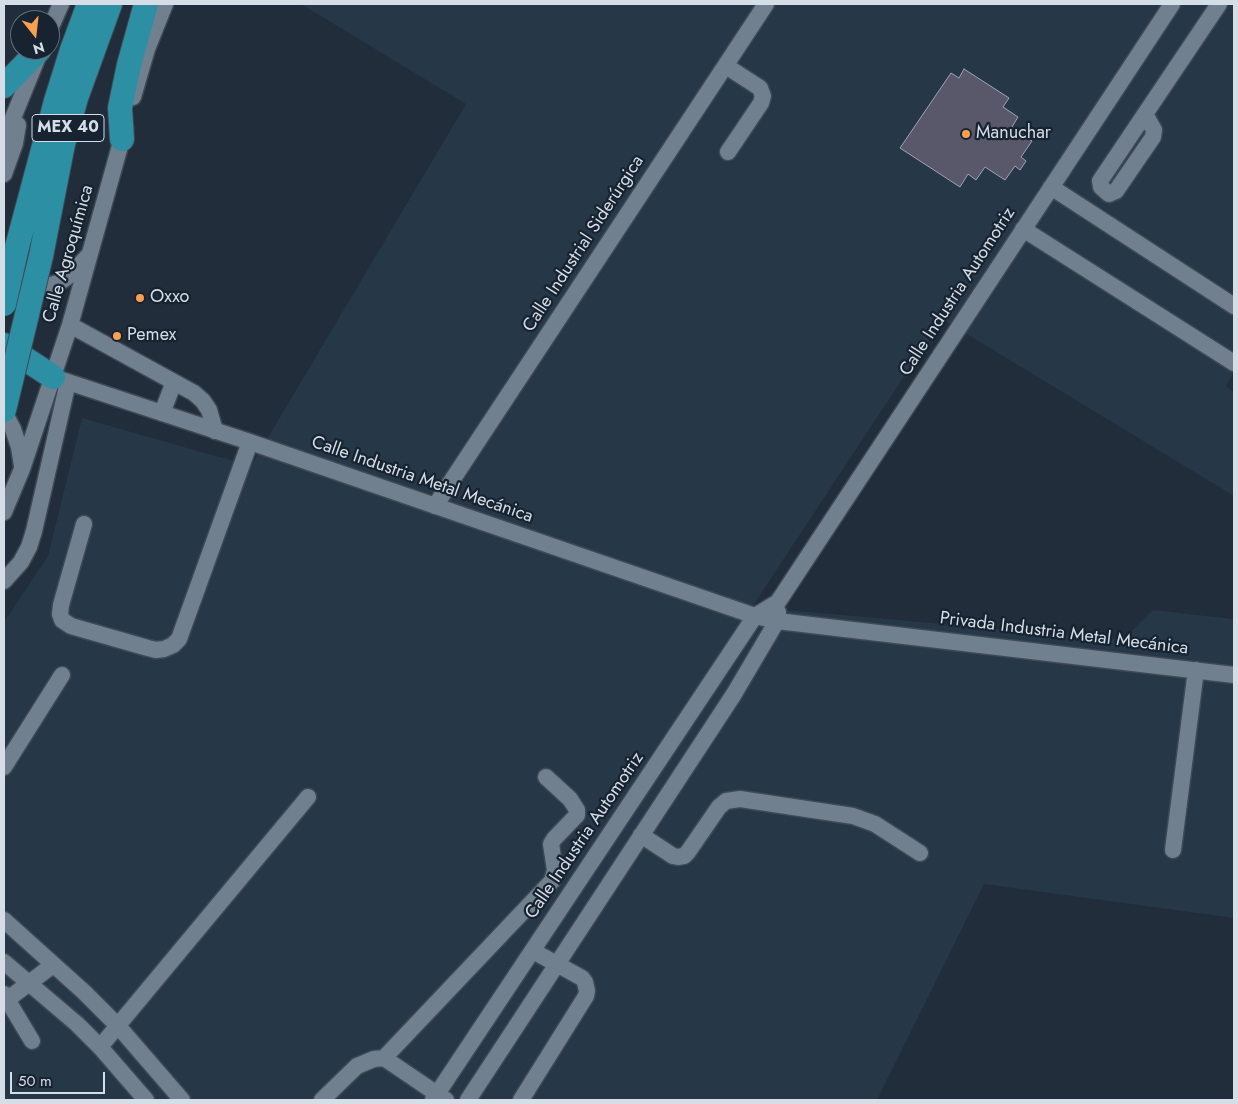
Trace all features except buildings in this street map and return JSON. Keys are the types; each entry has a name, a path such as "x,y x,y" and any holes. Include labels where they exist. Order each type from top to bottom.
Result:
{"highway":[{"name":"MEX 40","path":"4,304 17,247 56,101 89,4"},
{"name":"MEX 40","path":"4,411 41,256 53,189 66,135 76,98 110,4"},
{"path":"122,139 120,108 129,65 146,4"},
{"path":"4,86 30,60"},
{"path":"4,345 61,379"}],"street":[{"name":"Calle Agroquímica","path":"4,512 61,379 70,325 89,255 147,50 165,4"},
{"name":"Calle Industrial Siderúrgica","path":"435,506 766,4"},
{"name":"Calle Industria Automotriz","path":"438,1098 755,616 778,602 1172,4"},
{"path":"1145,114 1219,4"},
{"path":"4,140 36,60"},
{"path":"726,66 760,88 763,96 761,103 728,152"},
{"path":"4,174 15,143 20,103"},
{"path":"1051,188 1234,306"},
{"path":"1024,229 1234,363"},
{"path":"4,278 24,288 50,286 70,275 89,255"},
{"path":"70,325 194,393 203,401 212,417 215,431"},
{"path":"4,580 21,562 29,547 34,531 61,379"},
{"name":"Calle Industria Metal Mecánica","path":"61,379 755,616 777,621"},
{"path":"162,413 174,382"},
{"path":"4,411 19,447 22,469"},
{"path":"84,524 61,605 60,614 62,620 71,626 148,648 164,649 178,639 250,442"},
{"path":"468,1100 734,694 777,621 778,602"},
{"name":"Privada Industria Metal Mecánica","path":"777,621 1196,670 1173,850"},
{"path":"1196,670 1234,675"},
{"path":"4,767 62,675"},
{"path":"322,1100 357,1066 374,1059 384,1058 552,881 555,870 551,844 577,815 577,810 575,804 546,777"},
{"path":"100,1047 308,797"},
{"path":"641,836 673,856 684,856 719,807 726,801 740,798 862,818 886,830 920,853"},
{"path":"4,920 118,1026 182,1100"},
{"path":"521,1100 586,996 587,986 582,978 533,951"},
{"path":"4,962 77,1024 100,1047 146,1100"},
{"path":"32,1041 5,999 53,965"},
{"path":"384,1058 438,1098"}],"shaded area":[{"path":"301,4 1234,4 1234,372 1226,386 1234,392 1234,496 942,319 752,607 1123,640 1153,610 1234,619 1234,918 984,884 877,1100 4,1100 4,622 48,556 82,418 251,466 466,104"}],"place":[{"name":"Manuchar","path":"966,134"},
{"name":"Oxxo","path":"140,298"},
{"name":"Pemex","path":"117,336"}]}
